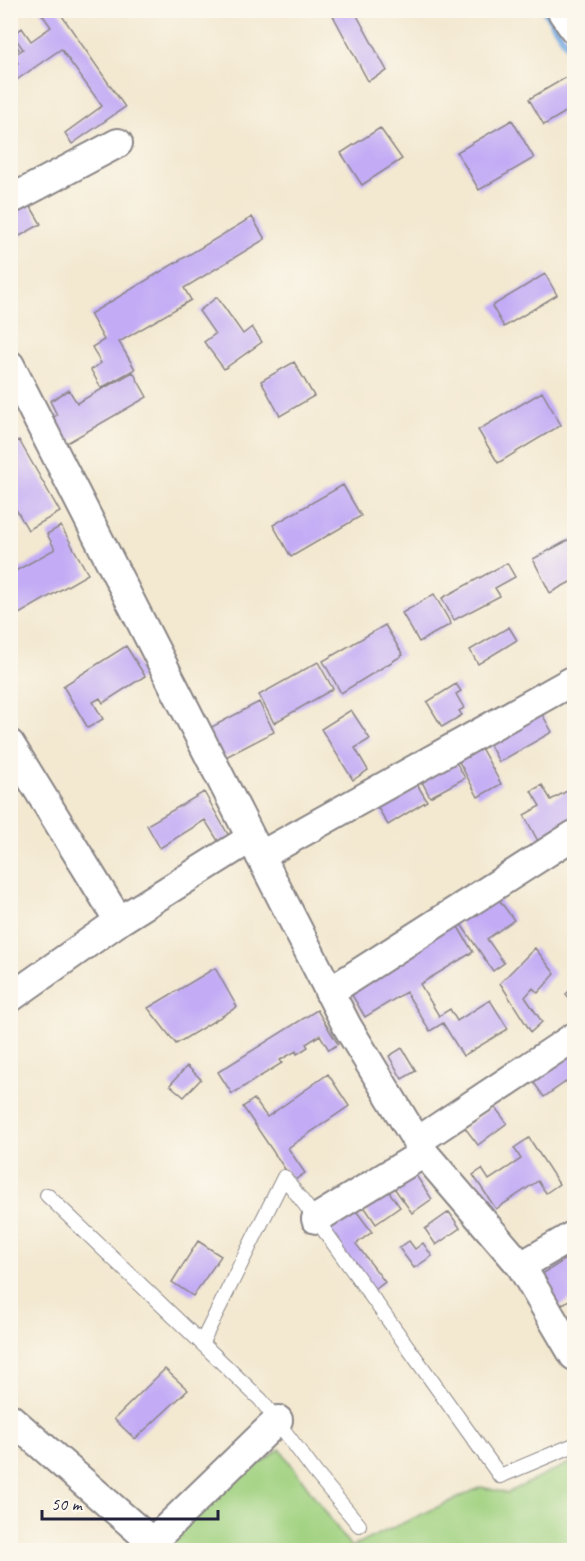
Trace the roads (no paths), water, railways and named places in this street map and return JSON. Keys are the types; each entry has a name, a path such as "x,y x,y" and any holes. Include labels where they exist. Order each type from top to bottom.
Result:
{"street":[{"path":"561,10 574,29"},
{"path":"10,201 118,143"},
{"path":"10,365 328,992 421,1147 521,1266 574,1356"},
{"path":"10,998 119,921 574,680"},
{"path":"10,744 119,921"},
{"path":"328,992 574,835"},
{"path":"316,1219 574,1037"},
{"path":"521,1266 574,1235"},
{"path":"10,1418 152,1542 278,1420"}],"lane":[{"path":"202,1342 284,1177 500,1476 574,1445"},
{"path":"48,1195 261,1400 315,1472 359,1525"}],"waterway":[{"path":"544,10 574,55"}]}
